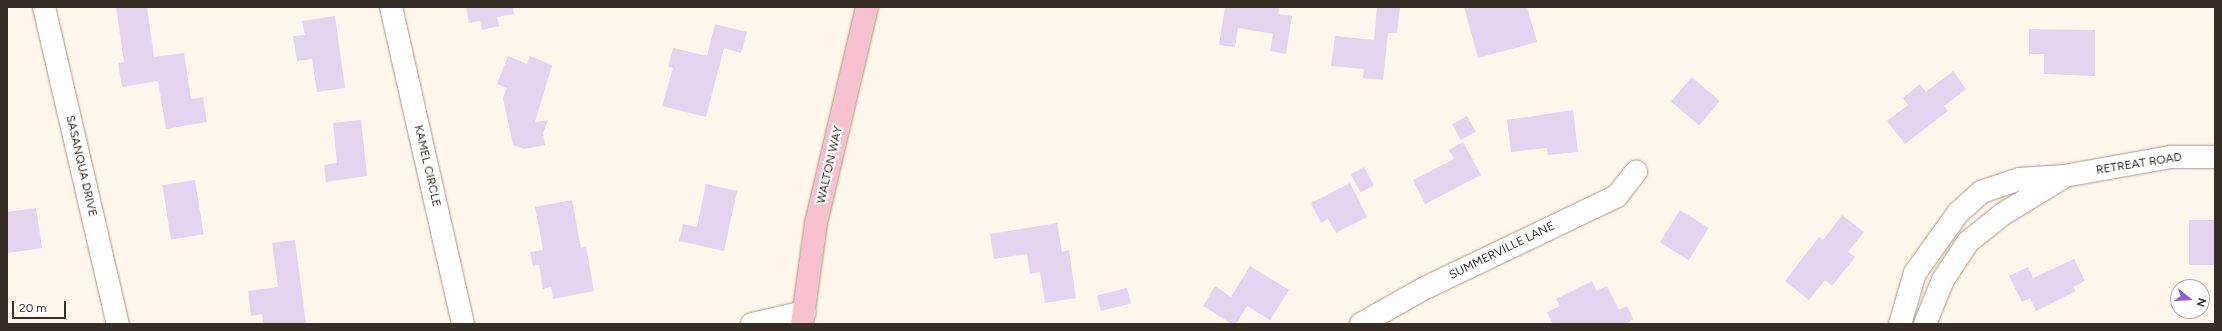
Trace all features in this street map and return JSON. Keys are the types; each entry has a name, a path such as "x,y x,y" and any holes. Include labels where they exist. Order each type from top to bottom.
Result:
{"main road":[{"name":"WALTON WAY","path":"804,318 816,223 867,7"}],"street":[{"name":"SASANQUA DRIVE","path":"44,7 118,324"},
{"name":"KAMEL CIRCLE","path":"391,7 463,324"},
{"name":"RETREAT ROAD","path":"1900,324 1916,273 1958,213 1981,192 2020,178 2064,176 2171,157 2215,157"},
{"name":"SUMMERVILLE LANE","path":"1361,324 1425,288 1616,196 1636,172"},
{"name":"RETREAT ROAD","path":"1925,324 1943,280 1968,242 2003,214 2064,176"},
{"path":"752,324 804,318"}],"building":[{"path":"116,7 147,7 154,57 184,53 191,99 203,97 207,122 166,129 158,81 122,87 118,63 124,62"},
{"path":"466,7 513,7 514,14 497,17 499,26 482,30 480,21 469,23"},
{"path":"1225,7 1279,7 1278,14 1292,16 1286,54 1270,51 1273,34 1238,28 1235,47 1219,45"},
{"path":"1377,7 1400,7 1397,33 1388,33 1383,80 1363,78 1364,69 1331,66 1335,36 1374,40"},
{"path":"1464,7 1527,7 1537,42 1478,58"},
{"path":"335,16 345,88 317,92 312,59 297,61 293,36 305,35 302,21"},
{"path":"715,24 747,32 741,53 724,48 706,117 662,106 673,68 668,67 673,48 707,56"},
{"path":"2029,29 2095,30 2095,76 2044,74 2044,54 2029,54"},
{"path":"508,56 527,64 530,56 552,65 535,122 548,120 543,133 545,145 524,149 513,145 503,98 507,88 497,84"},
{"path":"1953,71 1966,89 1944,106 1948,111 1905,144 1887,121 1908,105 1903,98 1920,84 1926,92"},
{"path":"1692,77 1720,101 1699,125 1671,101"},
{"path":"1573,110 1578,152 1548,155 1547,148 1511,152 1507,120"},
{"path":"1467,116 1476,132 1461,140 1452,124"},
{"path":"361,120 367,176 326,182 324,165 337,163 333,123"},
{"path":"1463,142 1481,175 1425,204 1413,180 1454,159 1449,150"},
{"path":"1364,167 1374,186 1361,193 1351,174"},
{"path":"195,180 204,234 171,239 162,185"},
{"path":"1350,183 1367,217 1336,233 1328,219 1321,223 1311,203"},
{"path":"706,184 737,191 724,251 679,241 683,224 697,227"},
{"path":"572,200 581,248 586,246 594,291 553,299 551,287 543,289 539,265 533,266 530,252 543,250 535,207"},
{"path":"36,208 42,248 7,253 7,212"},
{"path":"1680,210 1709,228 1689,260 1660,242"},
{"path":"1842,215 1864,232 1848,252 1855,257 1832,286 1825,280 1809,300 1785,281 1819,237 1823,240"},
{"path":"2189,220 2215,220 2215,265 2189,265"},
{"path":"1057,223 1062,252 1069,250 1076,298 1045,303 1040,272 1030,274 1027,254 994,259 990,234"},
{"path":"295,240 306,324 263,324 262,314 251,316 248,291 278,287 272,243"},
{"path":"2074,259 2085,281 2073,287 2076,291 2036,311 2030,298 2022,302 2009,276 2028,267 2033,278"},
{"path":"1250,266 1289,290 1270,320 1247,306 1236,324 1232,324 1203,306 1215,286 1231,297"},
{"path":"1592,281 1597,291 1607,286 1619,310 1627,306 1633,319 1627,324 1553,324 1547,312 1560,306 1556,299"},
{"path":"1127,288 1131,304 1101,311 1097,295"}]}
